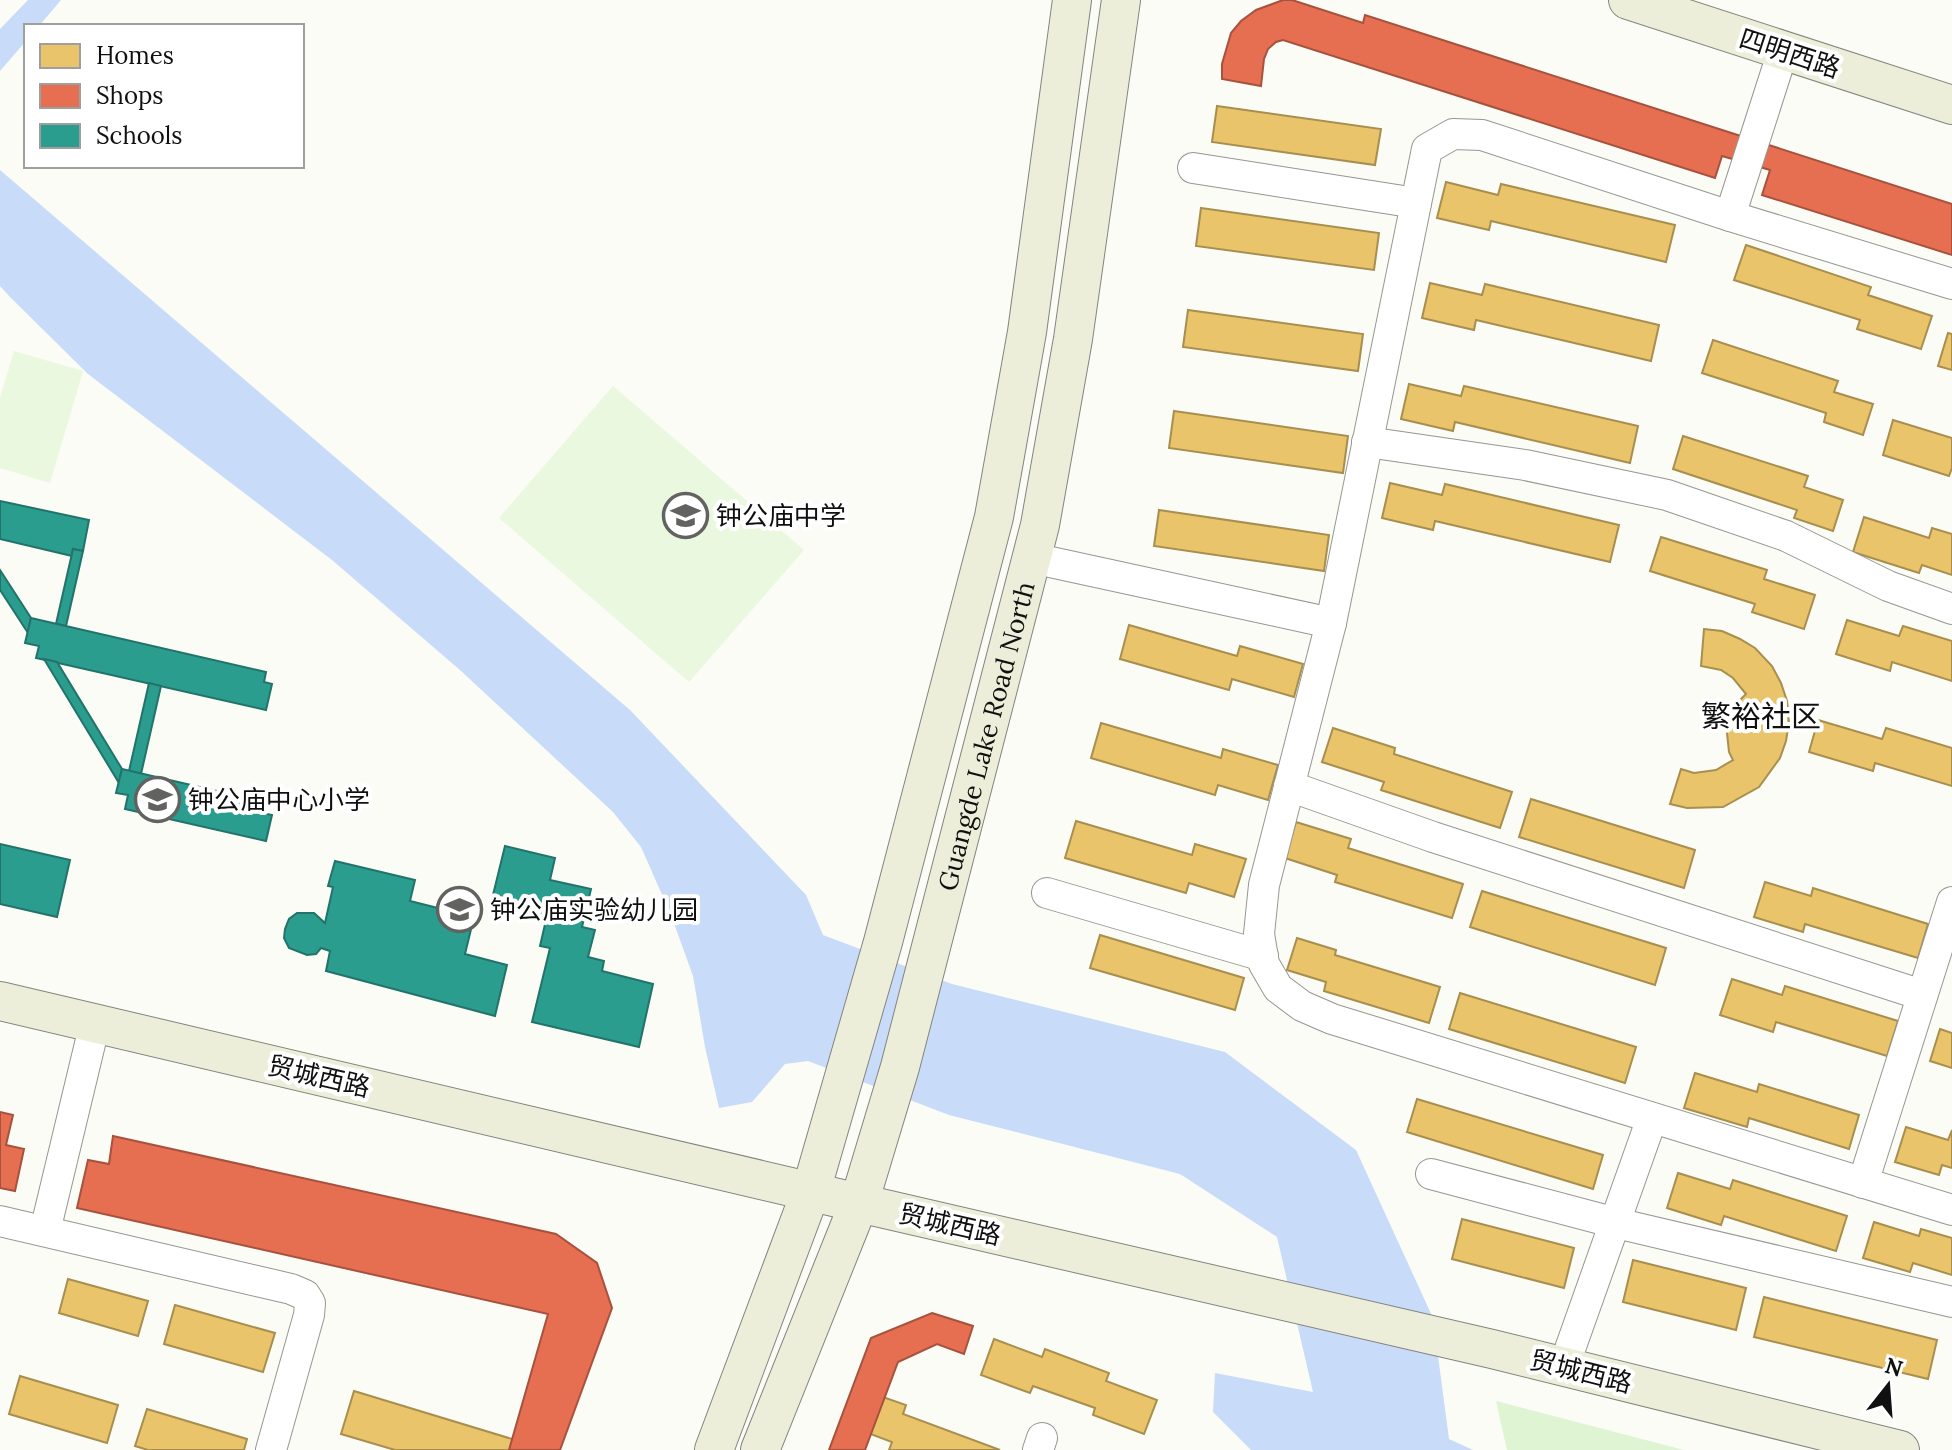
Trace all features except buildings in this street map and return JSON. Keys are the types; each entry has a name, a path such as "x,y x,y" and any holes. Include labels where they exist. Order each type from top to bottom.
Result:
{"main road":[{"name":"Guangde Lake Road North","path":"714,1450 811,1191 851,1059 994,517 1027,332 1072,0"},
{"name":"Guangde Lake Road North","path":"760,1450 859,1203 900,1067 1032,558 1068,369 1121,0"},
{"name":"四明西路","path":"1628,0 1952,105"},
{"name":"贸城西路","path":"0,1001 1564,1366 1900,1450"}],"lane":[{"path":"1730,216 1783,51"},
{"path":"1952,284 1482,135 1453,134 1427,149 1331,623 1264,885 1259,934 1264,964 1278,988 1302,1006 1332,1019 1952,1210"},
{"path":"1193,168 1416,203"},
{"path":"1367,442 1525,465 1667,495 1786,536 1888,586 1952,609"},
{"path":"1032,558 1331,623"},
{"path":"1289,786 1433,837 1922,995"},
{"path":"1047,893 1263,956"},
{"path":"1863,1183 1952,902"},
{"path":"45,1231 95,1023"},
{"path":"1564,1366 1652,1118"},
{"path":"1431,1174 1616,1223 1952,1302"},
{"path":"0,1221 291,1289 305,1295 310,1303 309,1315 271,1450"}],"green space":[{"path":"14,351 83,371 50,483 0,468 0,398"},
{"path":"613,386 804,550 689,682 499,518"},
{"path":"1496,1401 1684,1450 1507,1450"}],"water":[{"path":"28,0 61,0 41,24 24,24 24,43 0,71 0,29"},
{"path":"0,170 630,710 806,895 823,935 952,984 1225,1052 1356,1150 1433,1318 1449,1439 1473,1450 1251,1450 1213,1412 1215,1373 1313,1392 1277,1237 1180,1174 949,1115 808,1061 785,1064 752,1102 719,1108 693,976 671,915 641,847 613,812 460,670 332,560 88,374 10,297 0,286"}],"place":[{"name":"钟公庙中学","path":"685,515"},
{"name":"钟公庙中心小学","path":"157,799"},
{"name":"钟公庙实验幼儿园","path":"459,909"}],"district":[{"name":"繁裕社区","path":"1761,716"}]}
